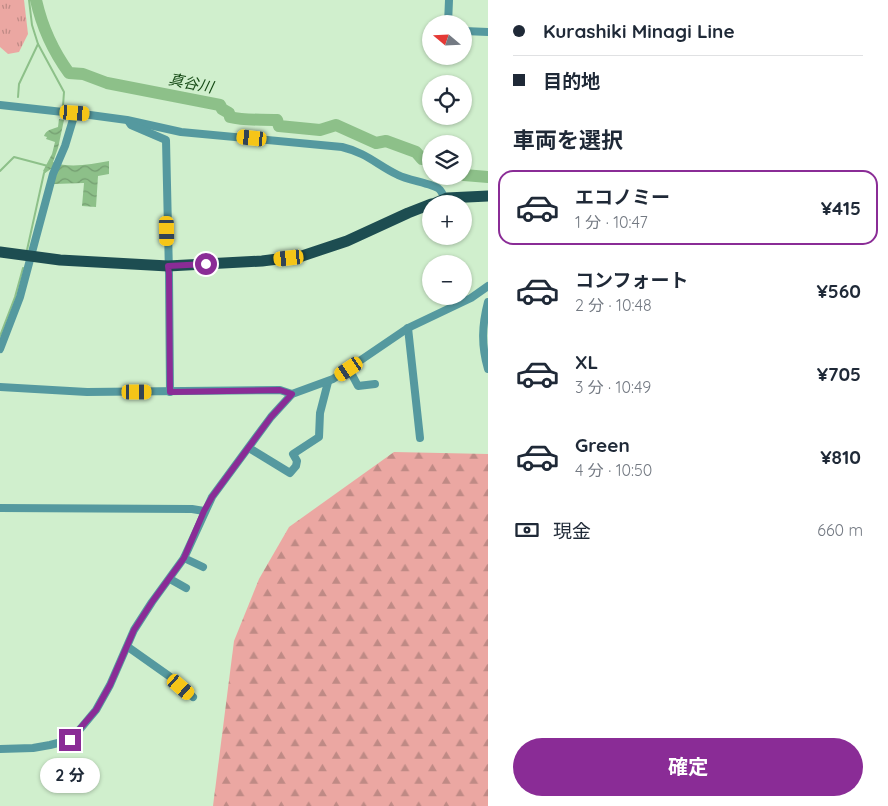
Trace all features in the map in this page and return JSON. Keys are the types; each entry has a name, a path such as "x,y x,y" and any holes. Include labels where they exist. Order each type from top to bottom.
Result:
{"main road":[{"path":"472,196 488,196"},
{"path":"0,252 60,260 168,266 262,261 302,256 346,241 422,208"}],"street":[{"path":"448,15 449,0"},
{"path":"472,31 488,32"},
{"path":"0,105 127,120 181,132 350,149 373,159 397,175 439,189 443,195"},
{"path":"0,349 20,296 53,174 65,146 75,113"},
{"path":"127,120 131,125 166,140 170,392"},
{"path":"0,748 33,748 70,740 96,710 128,647 134,630 184,558 212,497 271,417 292,394 308,387 328,382 408,328 487,289"},
{"path":"488,302 482,337 483,352 488,368"},
{"path":"408,328 420,438"},
{"path":"349,369 358,386 376,384"},
{"path":"249,448 290,473 296,466 297,461 293,454 320,437 320,412 328,382"},
{"path":"0,387 87,392 280,390 292,394"},
{"path":"0,508 192,509 204,511"},
{"path":"184,558 203,567"},
{"path":"170,580 186,588"},
{"path":"128,647 169,676 193,697"}],"green space":[{"path":"0,0 24,0 28,34 19,52 8,54 0,47"},
{"path":"394,452 488,454 488,806 213,806 234,641 259,579 289,527"}],"water":[{"path":"59,119 64,120 53,162 73,166 109,161 109,174 98,176 96,207 82,206 84,183 54,184 51,169 45,173 43,171 52,154 55,142 46,139 47,137 44,136 51,129 58,127"}],"waterway":[{"path":"29,0 32,25 38,44 64,92 63,106"},
{"name":"真谷川","path":"36,0 41,20 49,38 69,73 83,74 107,83 220,105 222,109 229,113 230,117 277,120 279,126 320,130 336,125 376,143 386,141 416,152 422,159"},
{"path":"18,97 19,84 38,44"},
{"path":"0,171 14,157 48,166"},
{"path":"27,250 46,170"},
{"name":"真谷川","path":"472,176 488,177"},
{"path":"0,336 15,297 23,268"}],"route":[{"path":"70,740 96,710 110,685 134,630 184,558 212,497 271,417 292,394 280,390 170,392 168,370 168,266 206,264"}]}
